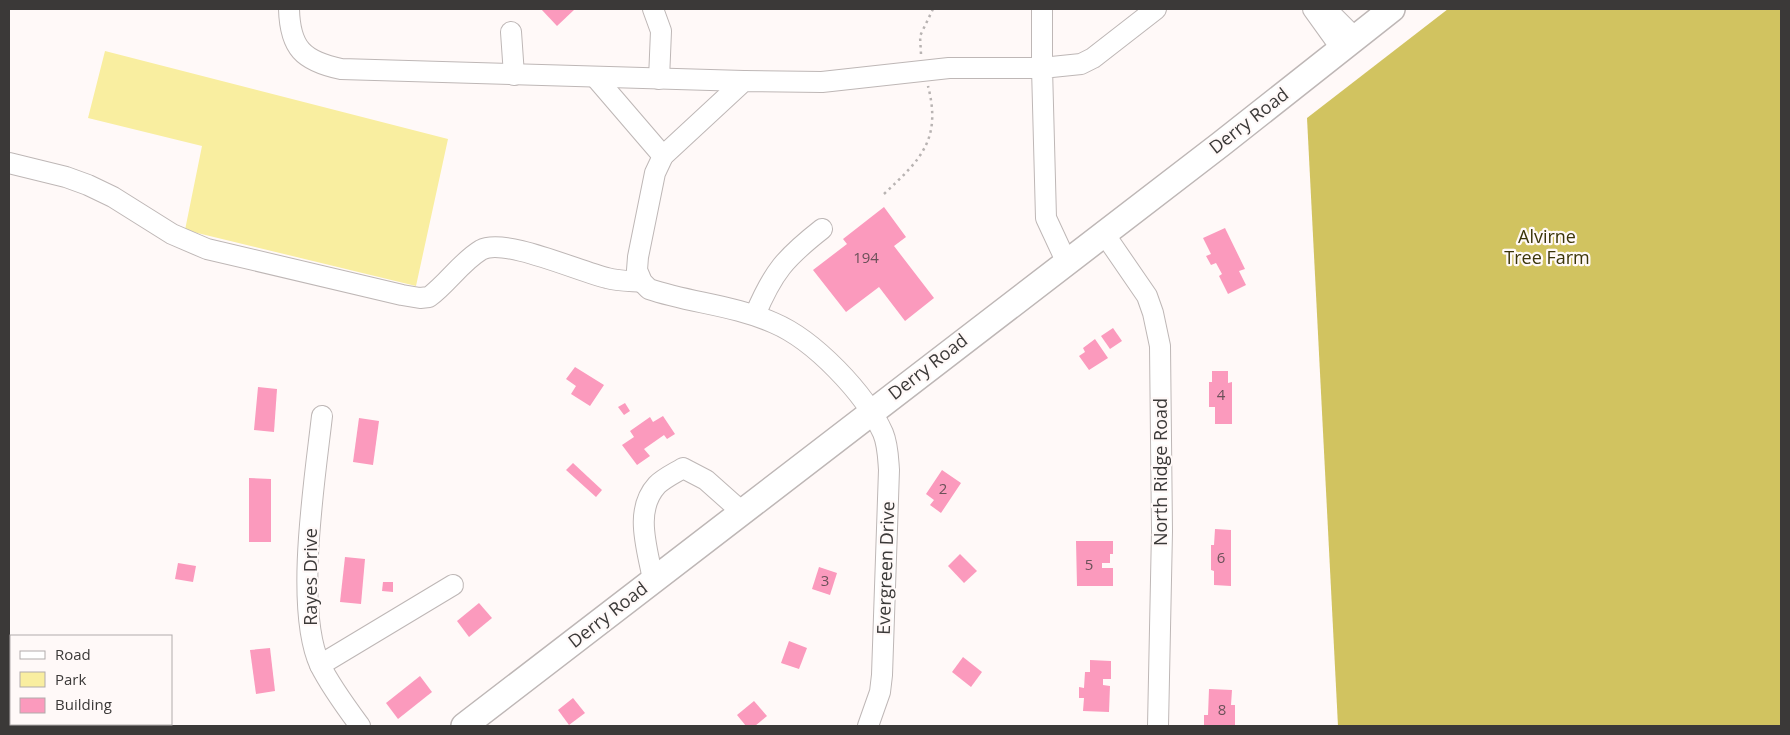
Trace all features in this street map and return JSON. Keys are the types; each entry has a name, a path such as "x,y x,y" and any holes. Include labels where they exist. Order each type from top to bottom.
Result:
{"main road":[{"name":"Derry Road","path":"464,726 1103,232 1221,144 1347,42 1392,9"}],"street":[{"path":"289,9 290,26 298,48 309,59 322,65 341,69 596,78 822,82 958,68 1042,68 1081,64 1093,58 1156,9"},
{"path":"653,9 661,31 659,79"},
{"path":"1042,9 1046,218 1066,261"},
{"path":"1313,9 1347,42"},
{"path":"1326,9 1347,42"},
{"path":"511,32 514,75"},
{"path":"596,78 663,156"},
{"path":"9,163 66,177 88,185 113,197 172,234 207,249 402,295 420,298 429,297 472,256 483,249 496,247 534,255 608,278 642,282 637,270 638,256 650,192 663,156 744,81"},
{"path":"755,316 775,272 787,258 822,230"},
{"name":"North Ridge Road","path":"1103,232 1147,296 1153,313 1160,346 1162,531 1158,726"},
{"name":"Evergreen Drive","path":"642,282 649,289 664,294 722,306 755,316 774,323 806,342 841,376 871,411 883,434 888,451 888,470 882,675 880,692 868,726"},
{"name":"Rayes Drive","path":"322,416 314,482 308,567 309,618 320,665 360,726"},
{"path":"653,580 644,528 644,506 657,485 683,468 706,480 742,512"},
{"path":"320,665 453,585"}],"path":[{"path":"884,194 921,157 927,145 930,130 931,98 919,45 920,36 933,9"}],"green space":[{"name":"Alvirne Tree Farm","path":"1448,9 1781,9 1781,726 1338,726 1307,118"},
{"path":"105,51 448,139 416,286 185,230 202,146 88,118"}],"building":[{"path":"541,9 575,9 557,26"},
{"path":"884,207 906,237 894,246 934,298 905,321 879,287 846,312 813,270 847,244 843,239"},
{"path":"1225,228 1245,269 1239,271 1246,285 1228,294 1219,276 1222,274 1216,263 1211,265 1206,256 1211,254 1203,238"},
{"path":"1113,328 1122,341 1110,349 1101,336"},
{"path":"1095,339 1108,358 1089,370 1079,356 1085,352 1083,348"},
{"path":"575,367 604,385 590,406 571,394 576,386 566,379"},
{"path":"1212,371 1228,371 1228,383 1232,382 1232,424 1215,424 1215,407 1209,407 1209,382 1212,382"},
{"path":"258,387 277,389 274,432 254,430"},
{"path":"625,403 630,411 624,415 618,407"},
{"path":"663,416 675,434 667,439 664,435 644,449 650,456 637,465 622,445 634,437 630,431 650,417 653,422"},
{"path":"359,418 379,421 373,465 353,462"},
{"path":"573,463 602,490 596,497 566,470"},
{"path":"942,470 961,483 941,513 930,505 934,500 926,494"},
{"path":"249,478 271,479 271,542 249,542"},
{"path":"1215,529 1231,530 1231,586 1214,585 1214,571 1211,570 1211,545 1214,545"},
{"path":"1076,541 1113,541 1113,554 1110,554 1110,563 1102,563 1102,568 1113,568 1113,586 1077,586"},
{"path":"960,554 977,571 964,583 948,566"},
{"path":"345,557 365,559 361,604 340,602"},
{"path":"178,563 196,566 193,582 175,579"},
{"path":"819,567 837,573 830,595 812,589"},
{"path":"383,582 393,582 393,592 382,591"},
{"path":"479,603 492,618 469,637 457,621"},
{"path":"789,641 807,648 799,669 781,663"},
{"path":"270,648 275,691 256,694 250,650"},
{"path":"963,657 982,672 971,687 952,672"},
{"path":"1090,660 1111,661 1111,679 1103,679 1103,685 1110,686 1109,712 1083,711 1084,698 1079,698 1079,687 1084,688 1085,672 1090,672"},
{"path":"420,676 432,692 398,719 386,703"},
{"path":"1209,689 1232,690 1231,705 1235,705 1235,725 1204,726 1204,715 1208,715"},
{"path":"573,698 585,713 569,725 558,710"},
{"path":"754,701 767,716 755,726 746,726 737,715"}]}
